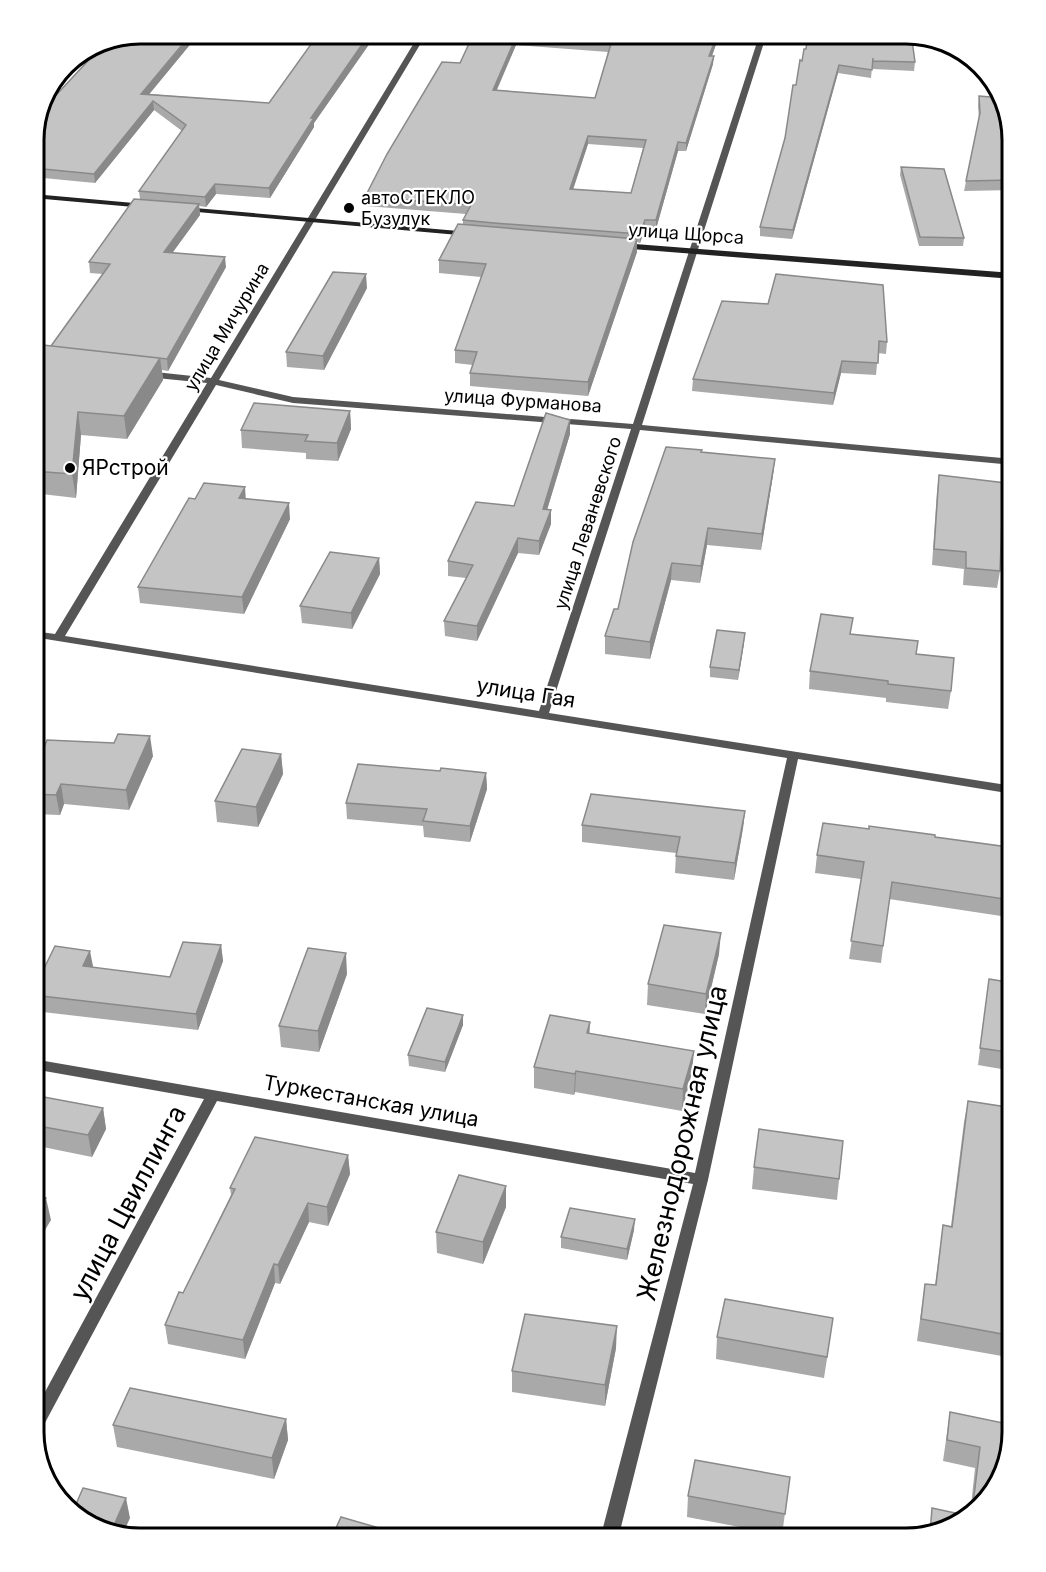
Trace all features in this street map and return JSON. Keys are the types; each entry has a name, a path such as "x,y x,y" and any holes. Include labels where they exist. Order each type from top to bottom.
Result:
{"main road":[{"path":"44,197 160,207"},
{"path":"172,208 483,235"},
{"name":"улица Щорса","path":"611,245 1003,275"}],"street":[{"name":"улица Мичурина","path":"58,638 417,44"},
{"name":"улица Леваневского","path":"543,715 760,44"},
{"name":"улица Фурманова","path":"135,372 213,381 293,400 636,426 1003,461"},
{"name":"улица Гая","path":"44,636 1003,788"},
{"name":"Железнодорожная улица","path":"612,1528 701,1180 793,755"},
{"name":"Туркестанская улица","path":"44,1066 701,1180"},
{"name":"улица Цвиллинга","path":"44,1408 213,1096"}],"building":[{"path":"183,44 141,94 269,103 311,44 362,44 311,118 314,118 269,188 215,184 205,197 139,191 186,125 153,101 94,174 44,169 44,133 47,115 54,97 92,57 103,51 121,45"},
{"path":"469,44 513,44 493,90 595,98 611,44 714,44 709,56 714,56 686,143 678,142 656,220 645,220 640,234 463,220 471,205 365,197 387,154 442,62 460,63","holes":["588,136 646,140 631,193 570,189"]},
{"path":"807,44 913,44 915,62 873,61 873,58 872,70 839,65 793,230 760,227 785,138 793,85 796,85 800,60 802,61 804,49"},
{"path":"979,96 993,97 1002,127 1003,180 966,181 980,113"},
{"path":"901,167 944,169 964,238 920,237"},
{"path":"134,199 199,204 164,252 225,257 167,359 51,346 110,264 89,262"},
{"path":"458,224 637,239 588,382 470,373 477,352 455,350 486,264 439,260"},
{"path":"333,272 366,274 323,356 286,352"},
{"path":"776,274 883,285 887,342 879,341 878,363 842,361 834,393 693,379 722,301 768,304"},
{"path":"44,345 160,358 124,416 78,412 72,474 44,472"},
{"path":"254,403 350,411 337,443 305,441 308,435 241,430"},
{"path":"546,413 570,420 543,509 551,510 539,541 518,538 477,626 444,621 473,565 448,561 476,502 514,506"},
{"path":"666,447 775,459 762,534 708,528 701,566 672,563 650,642 605,636 614,609 618,609 633,542"},
{"path":"939,475 1003,483 1000,571 966,568 966,552 934,549"},
{"path":"204,483 245,487 239,498 289,503 242,597 138,587 189,498 195,499"},
{"path":"330,552 379,558 351,613 300,606"},
{"path":"821,614 853,618 850,634 918,641 916,654 954,658 951,691 888,684 888,681 810,671"},
{"path":"717,630 745,633 739,670 710,667"},
{"path":"118,734 150,736 126,790 61,784 56,795 44,794 44,748 47,740 114,743"},
{"path":"242,749 281,754 256,807 215,801"},
{"path":"358,764 440,771 441,768 486,773 470,826 423,821 427,809 346,803"},
{"path":"591,794 745,811 735,863 676,856 680,837 582,825"},
{"path":"823,823 869,829 869,826 1003,846 1003,899 892,882 883,946 851,941 864,862 817,855"},
{"path":"664,925 721,933 706,994 648,984"},
{"path":"183,942 221,945 196,1014 44,996 44,968 55,946 90,951 83,966 170,977"},
{"path":"308,948 346,953 318,1031 279,1026"},
{"path":"989,979 1003,981 1003,1051 980,1048"},
{"path":"427,1008 463,1015 445,1062 408,1055"},
{"path":"550,1015 590,1022 587,1033 694,1051 683,1089 576,1071 575,1074 534,1067"},
{"path":"44,1097 103,1108 88,1135 44,1127"},
{"path":"968,1101 1003,1106 1003,1334 921,1319 925,1284 936,1285 943,1225 952,1227"},
{"path":"759,1129 843,1141 839,1179 754,1167"},
{"path":"255,1137 348,1155 327,1207 308,1203 278,1265 274,1264 243,1340 165,1325 179,1292 183,1293 235,1189 230,1188"},
{"path":"459,1175 506,1186 483,1242 436,1232"},
{"path":"570,1208 635,1219 627,1249 561,1237"},
{"path":"725,1299 833,1318 827,1357 717,1337"},
{"path":"525,1314 617,1326 605,1385 512,1371"},
{"path":"130,1388 286,1419 272,1458 113,1425"},
{"path":"950,1412 1003,1423 1002,1445 995,1469 990,1481 973,1501 980,1447 947,1440"},
{"path":"695,1460 790,1477 785,1514 688,1496"},
{"path":"83,1488 126,1498 114,1525 91,1516 76,1504"},
{"path":"932,1508 958,1514 943,1521 931,1525"},
{"path":"341,1517 379,1528 336,1528"}],"place":[{"name":"автоСТЕКЛО Бузулук","path":"349,208"},
{"name":"ЯРстрой","path":"70,468"}]}
